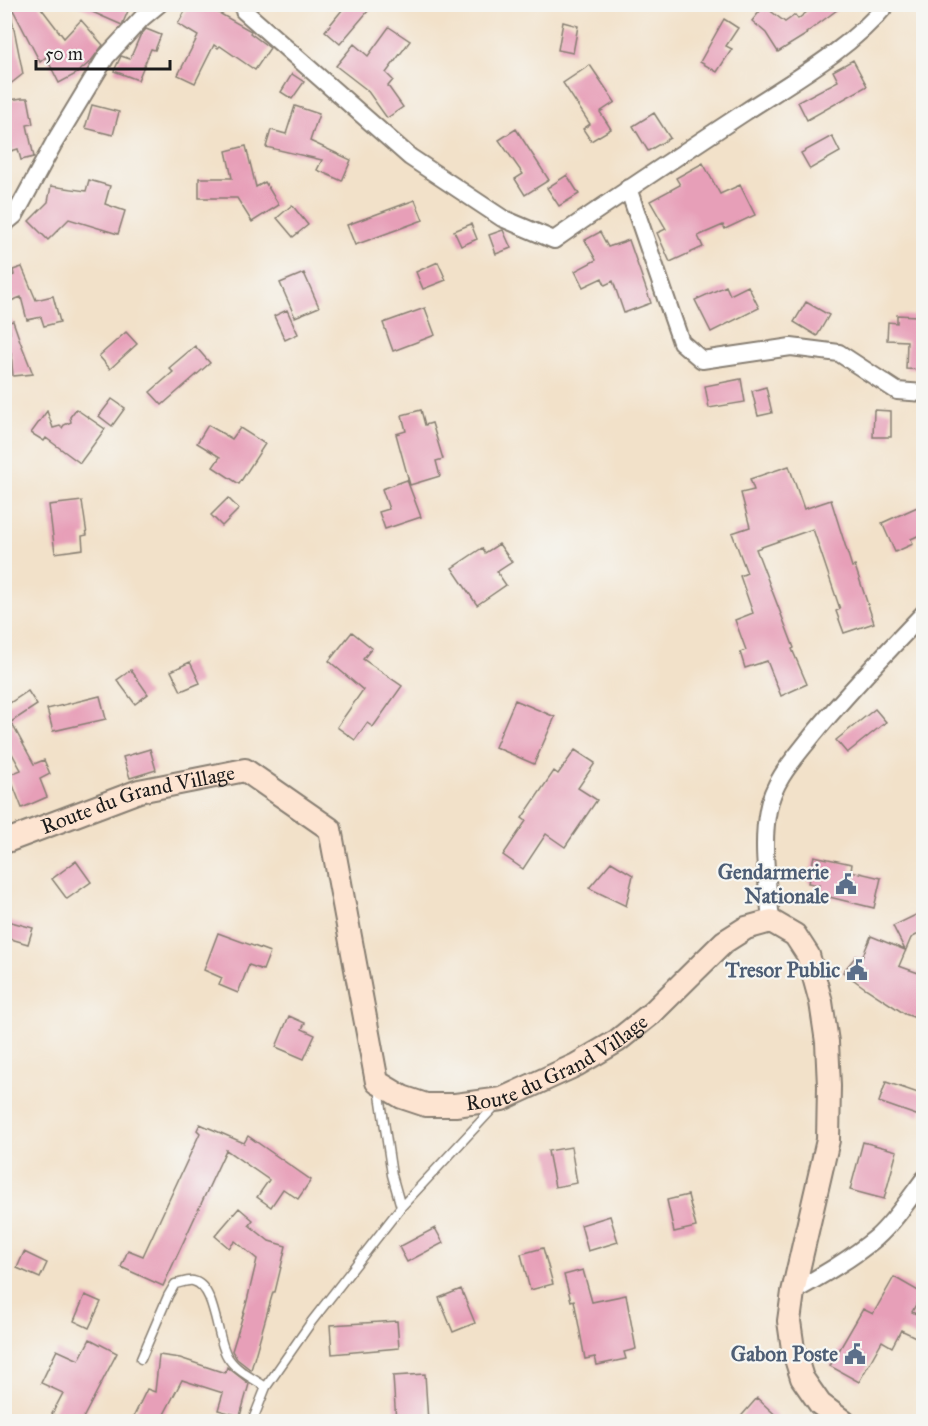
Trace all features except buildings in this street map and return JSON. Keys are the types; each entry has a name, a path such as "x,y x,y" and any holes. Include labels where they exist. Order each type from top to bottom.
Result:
{"street":[{"path":"4,224 15,215 54,143 106,57 142,18 159,4"},
{"path":"244,11 410,157 502,218 554,240 628,188 825,60 877,16 887,4"},
{"path":"628,188 681,342 702,360 791,347 839,353 897,391 924,393"},
{"path":"844,1422 820,1404 802,1378 793,1349 789,1321 793,1292 828,1140 827,1042 821,1002 808,954 795,935 771,921 765,840 768,811 774,790 787,768 831,714 924,613"},
{"name":"Route du Grand Village","path":"4,842 139,791 245,770 330,829 378,1082 402,1097 426,1105 455,1105 502,1099 576,1065 617,1041 652,1013 724,942 746,928 771,921"},
{"path":"793,1292 828,1272 877,1237 924,1179"}],"lane":[{"path":"378,1082 392,1175 401,1207"},
{"path":"252,1422 266,1387 312,1321 401,1207 502,1099"},
{"path":"141,1359 175,1284 192,1281 199,1284 208,1295 220,1332 222,1348 228,1359 266,1387"}],"place":[{"name":"Gendarmerie Nationale","path":"846,884"},
{"name":"Tresor Public","path":"857,970"},
{"name":"Gabon Poste","path":"855,1354"}]}
